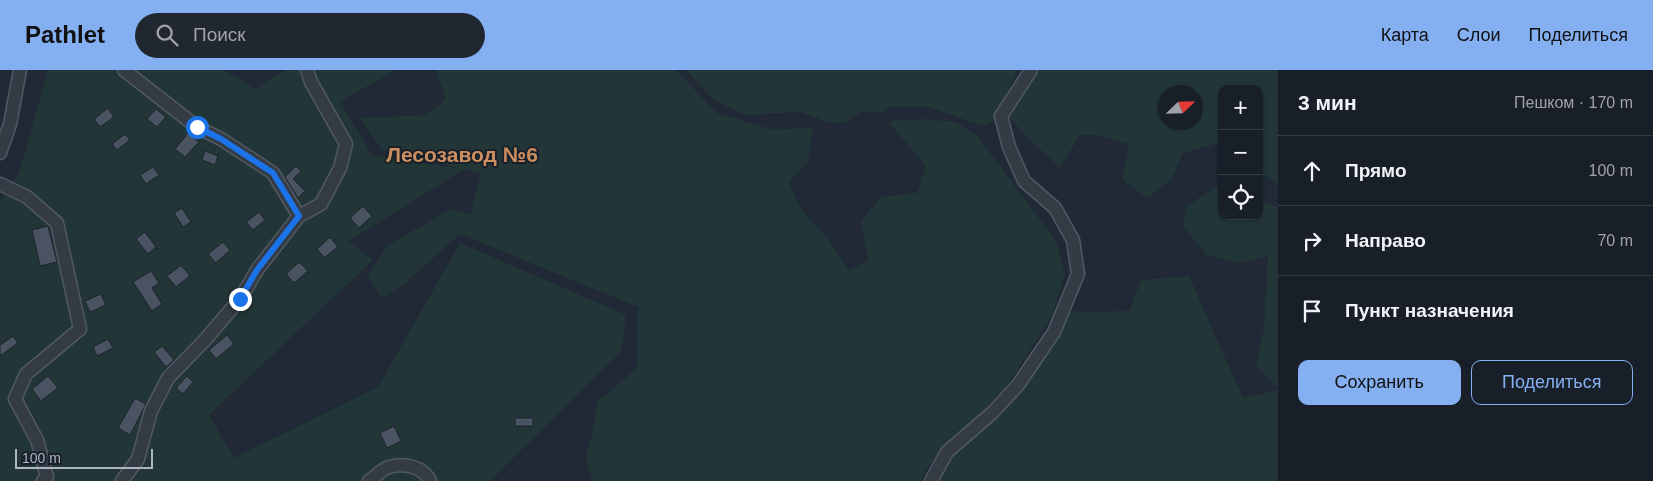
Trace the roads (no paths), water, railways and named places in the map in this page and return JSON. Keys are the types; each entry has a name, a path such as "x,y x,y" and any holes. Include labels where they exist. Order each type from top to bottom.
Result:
{"street":[{"path":"0,153 10,124 20,70"},
{"path":"124,70 197,127 221,139 273,173 299,216"},
{"path":"122,481 138,459 151,411 168,378 204,341 240,299 257,270 299,216 321,204 340,168 346,144 311,82 307,70"},
{"path":"931,481 947,452 992,413 1018,385 1054,332 1078,274 1073,240 1055,208 1024,181 1008,147 1001,116 1031,70"},
{"path":"0,184 27,197 57,223 80,329 26,374 15,399 37,440 47,477 43,481"},
{"path":"370,481 388,467 416,466 427,474 430,481"}],"district":[{"name":"Лесозавод №6","path":"462,154"}]}
